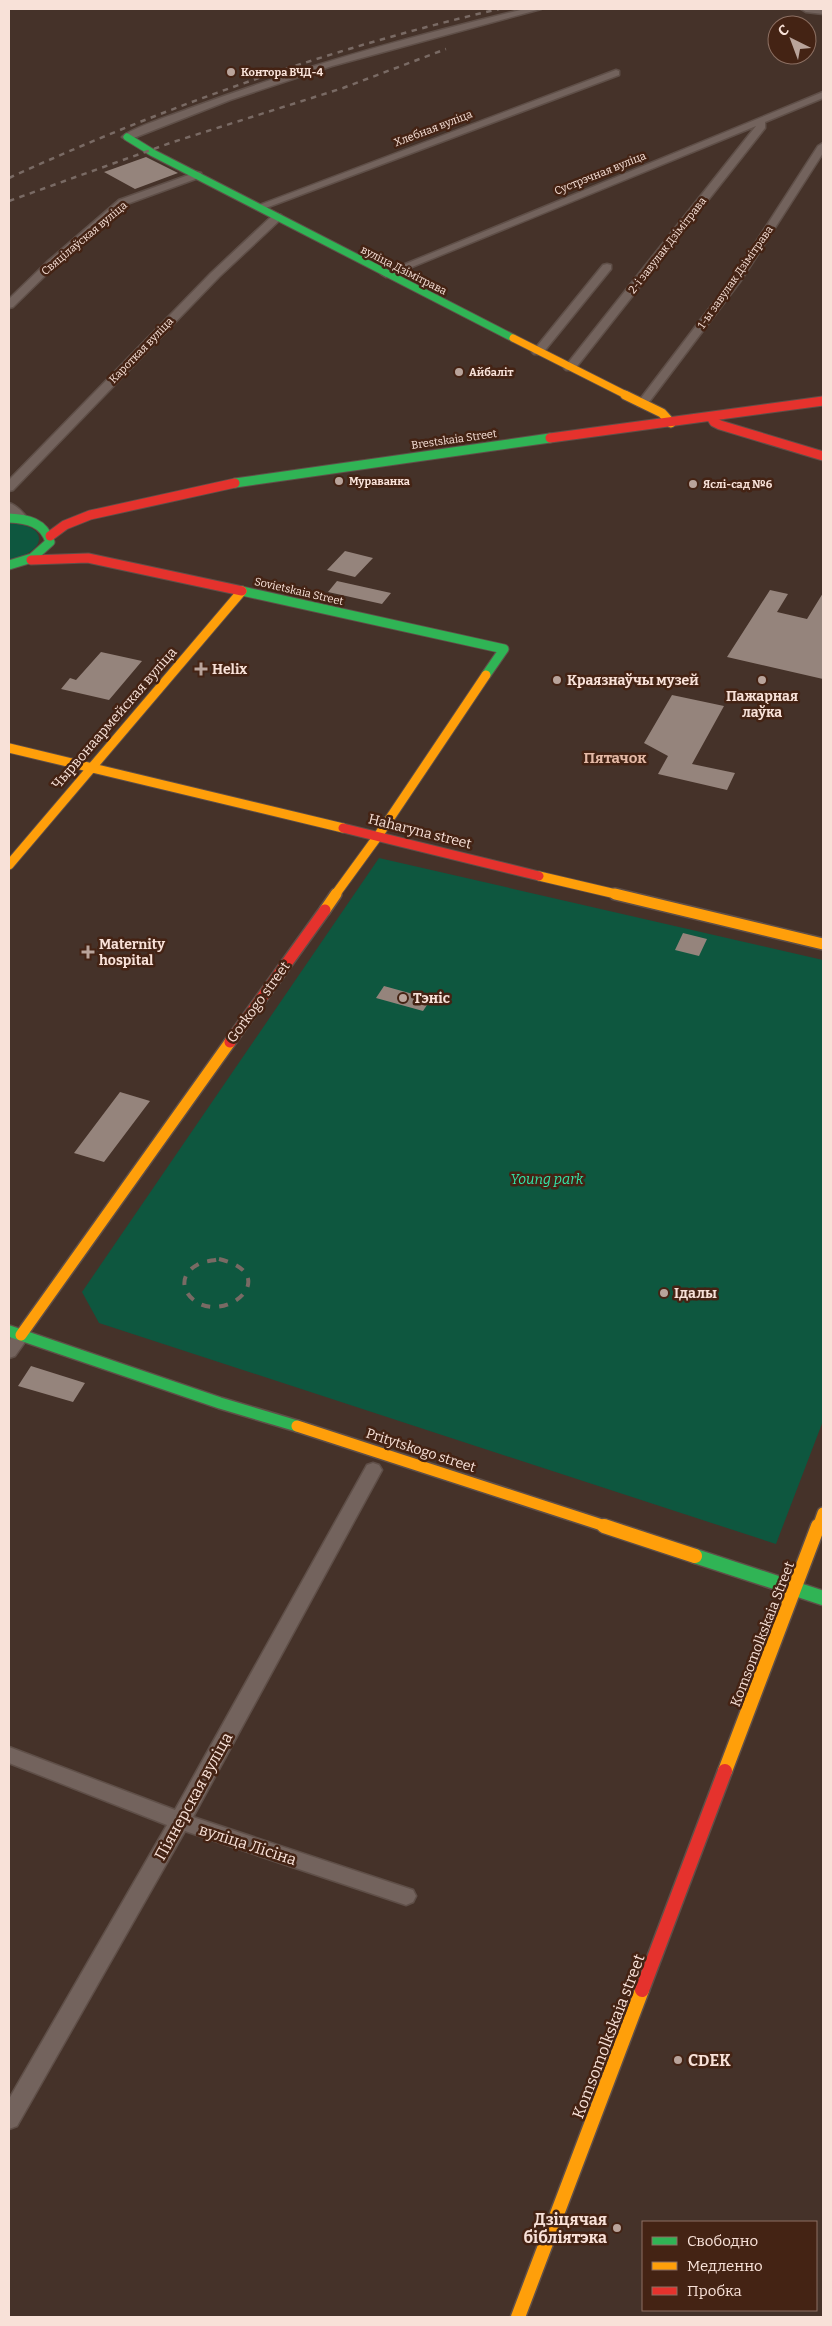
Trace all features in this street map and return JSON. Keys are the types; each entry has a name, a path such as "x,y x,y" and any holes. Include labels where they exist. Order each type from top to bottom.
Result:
{"main road":[{"name":"вуліца Дзімітрава","path":"127,136 153,153 386,274 662,413 671,422"},
{"name":"Brestskaia Street","path":"9,518 27,520 90,515 211,487 322,469 823,401"},
{"path":"711,417 714,422 720,425 823,456"},
{"name":"Brestskaia Street","path":"31,560 44,552 50,539 65,525 90,515"},
{"name":"Sovietskaia Street","path":"27,520 47,530 50,539 88,558"},
{"name":"Sovietskaia Street","path":"31,560 88,558 504,649"},
{"path":"9,566 31,560"},
{"name":"Чырвонаармейская вуліца","path":"9,865 242,591"},
{"name":"Gorkogo street","path":"15,1333 378,836 504,649"},
{"name":"Haharyna street","path":"9,748 823,944"},
{"name":"Pritytskogo street","path":"15,1333 220,1403 376,1451 823,1598"},
{"name":"Komsomolkskaia Street","path":"518,2317 823,1513"}],"street":[{"path":"127,136 303,70 404,42 536,9"},
{"path":"806,9 823,11"},
{"name":"Хлебная вуліца","path":"259,207 616,73"},
{"name":"Сустрэчная вуліца","path":"386,274 823,95"},
{"name":"2-і завулак Дзімітрава","path":"570,368 761,126 758,122"},
{"name":"1-ы завулак Дзімітрава","path":"642,404 738,277 823,146"},
{"name":"Свяцілаўская вуліца","path":"9,305 51,264 123,202 197,175"},
{"name":"Кароткая вуліца","path":"9,487 215,275 277,217"},
{"path":"538,352 607,267"},
{"path":"9,506 27,520"},
{"name":"Gorkogo street","path":"9,1352 15,1333"},
{"name":"Піянерская вуліца","path":"9,2119 180,1821 373,1470"},
{"name":"вуліца Лісіна","path":"9,1755 180,1821 406,1896"}],"green space":[{"path":"9,523 32,528 37,533 39,539 37,545 31,551 9,560"},
{"name":"Young park","path":"379,858 823,960 823,1421 776,1544 99,1323 82,1292"}],"building":[{"path":"146,157 178,173 135,189 104,172"},
{"path":"345,551 373,558 355,577 327,570"},
{"path":"337,581 391,593 382,604 328,592"},
{"path":"770,590 788,594 777,612 807,619 823,593 823,679 727,657"},
{"path":"101,652 142,661 109,700 61,689 70,678 76,680"},
{"path":"672,695 724,706 692,764 735,773 727,790 658,774 668,756 644,743"},
{"path":"683,933 707,939 699,956 675,950"},
{"name":"Тэніс","path":"384,986 431,999 423,1011 376,998"},
{"path":"120,1092 150,1101 104,1162 74,1153"},
{"path":"31,1366 85,1383 73,1402 18,1386"}],"railway":[{"path":"9,178 128,127 250,81 374,42 499,9"},
{"path":"9,201 173,142 343,88 446,49"},
{"path":"219,1259 238,1266 247,1275 248,1285 243,1294 234,1302 221,1306 208,1306 195,1301 190,1297 185,1288 185,1278 191,1269 199,1264 219,1259"}],"traffic: fast":[{"path":"127,137 153,153 513,338"},
{"path":"235,483 322,469 550,438"},
{"path":"9,518 23,519 35,523 45,530 50,542 42,552 32,558 9,565"},
{"path":"242,591 504,649 486,675"},
{"path":"9,1331 220,1403 297,1426"},
{"path":"695,1556 823,1598"}],"traffic: slow":[{"path":"513,338 662,413 671,423"},
{"path":"9,865 242,591"},
{"path":"325,910 378,836 486,675"},
{"path":"9,748 343,828"},
{"path":"539,876 823,944"},
{"path":"21,1335 230,1042"},
{"path":"297,1426 695,1556"},
{"path":"725,1771 823,1513"},
{"path":"518,2317 642,1990"}],"traffic: jam":[{"path":"550,438 823,401"},
{"path":"711,417 714,422 720,425 823,456"},
{"path":"50,536 65,525 90,515 235,483"},
{"path":"31,560 88,558 242,591"},
{"path":"343,828 539,876"},
{"path":"230,1042 325,910"},
{"path":"642,1990 725,1771"}],"place":[{"name":"Контора ВЧД-4","path":"231,72"},
{"name":"Айбаліт","path":"459,372"},
{"name":"Мураванка","path":"339,481"},
{"name":"Яслі-сад №6","path":"693,484"},
{"name":"Helix","path":"201,669"},
{"name":"Краязнаўчы музей","path":"557,680"},
{"name":"Пажарная лаўка","path":"762,680"},
{"name":"Maternity hospital","path":"88,952"},
{"name":"Тэніс","path":"403,998"},
{"name":"Ідалы","path":"664,1293"},
{"name":"CDEK","path":"678,2060"},
{"name":"Дзіцячая бібліятэка","path":"617,2228"}],"district":[{"name":"Пятачок","path":"615,758"}]}
